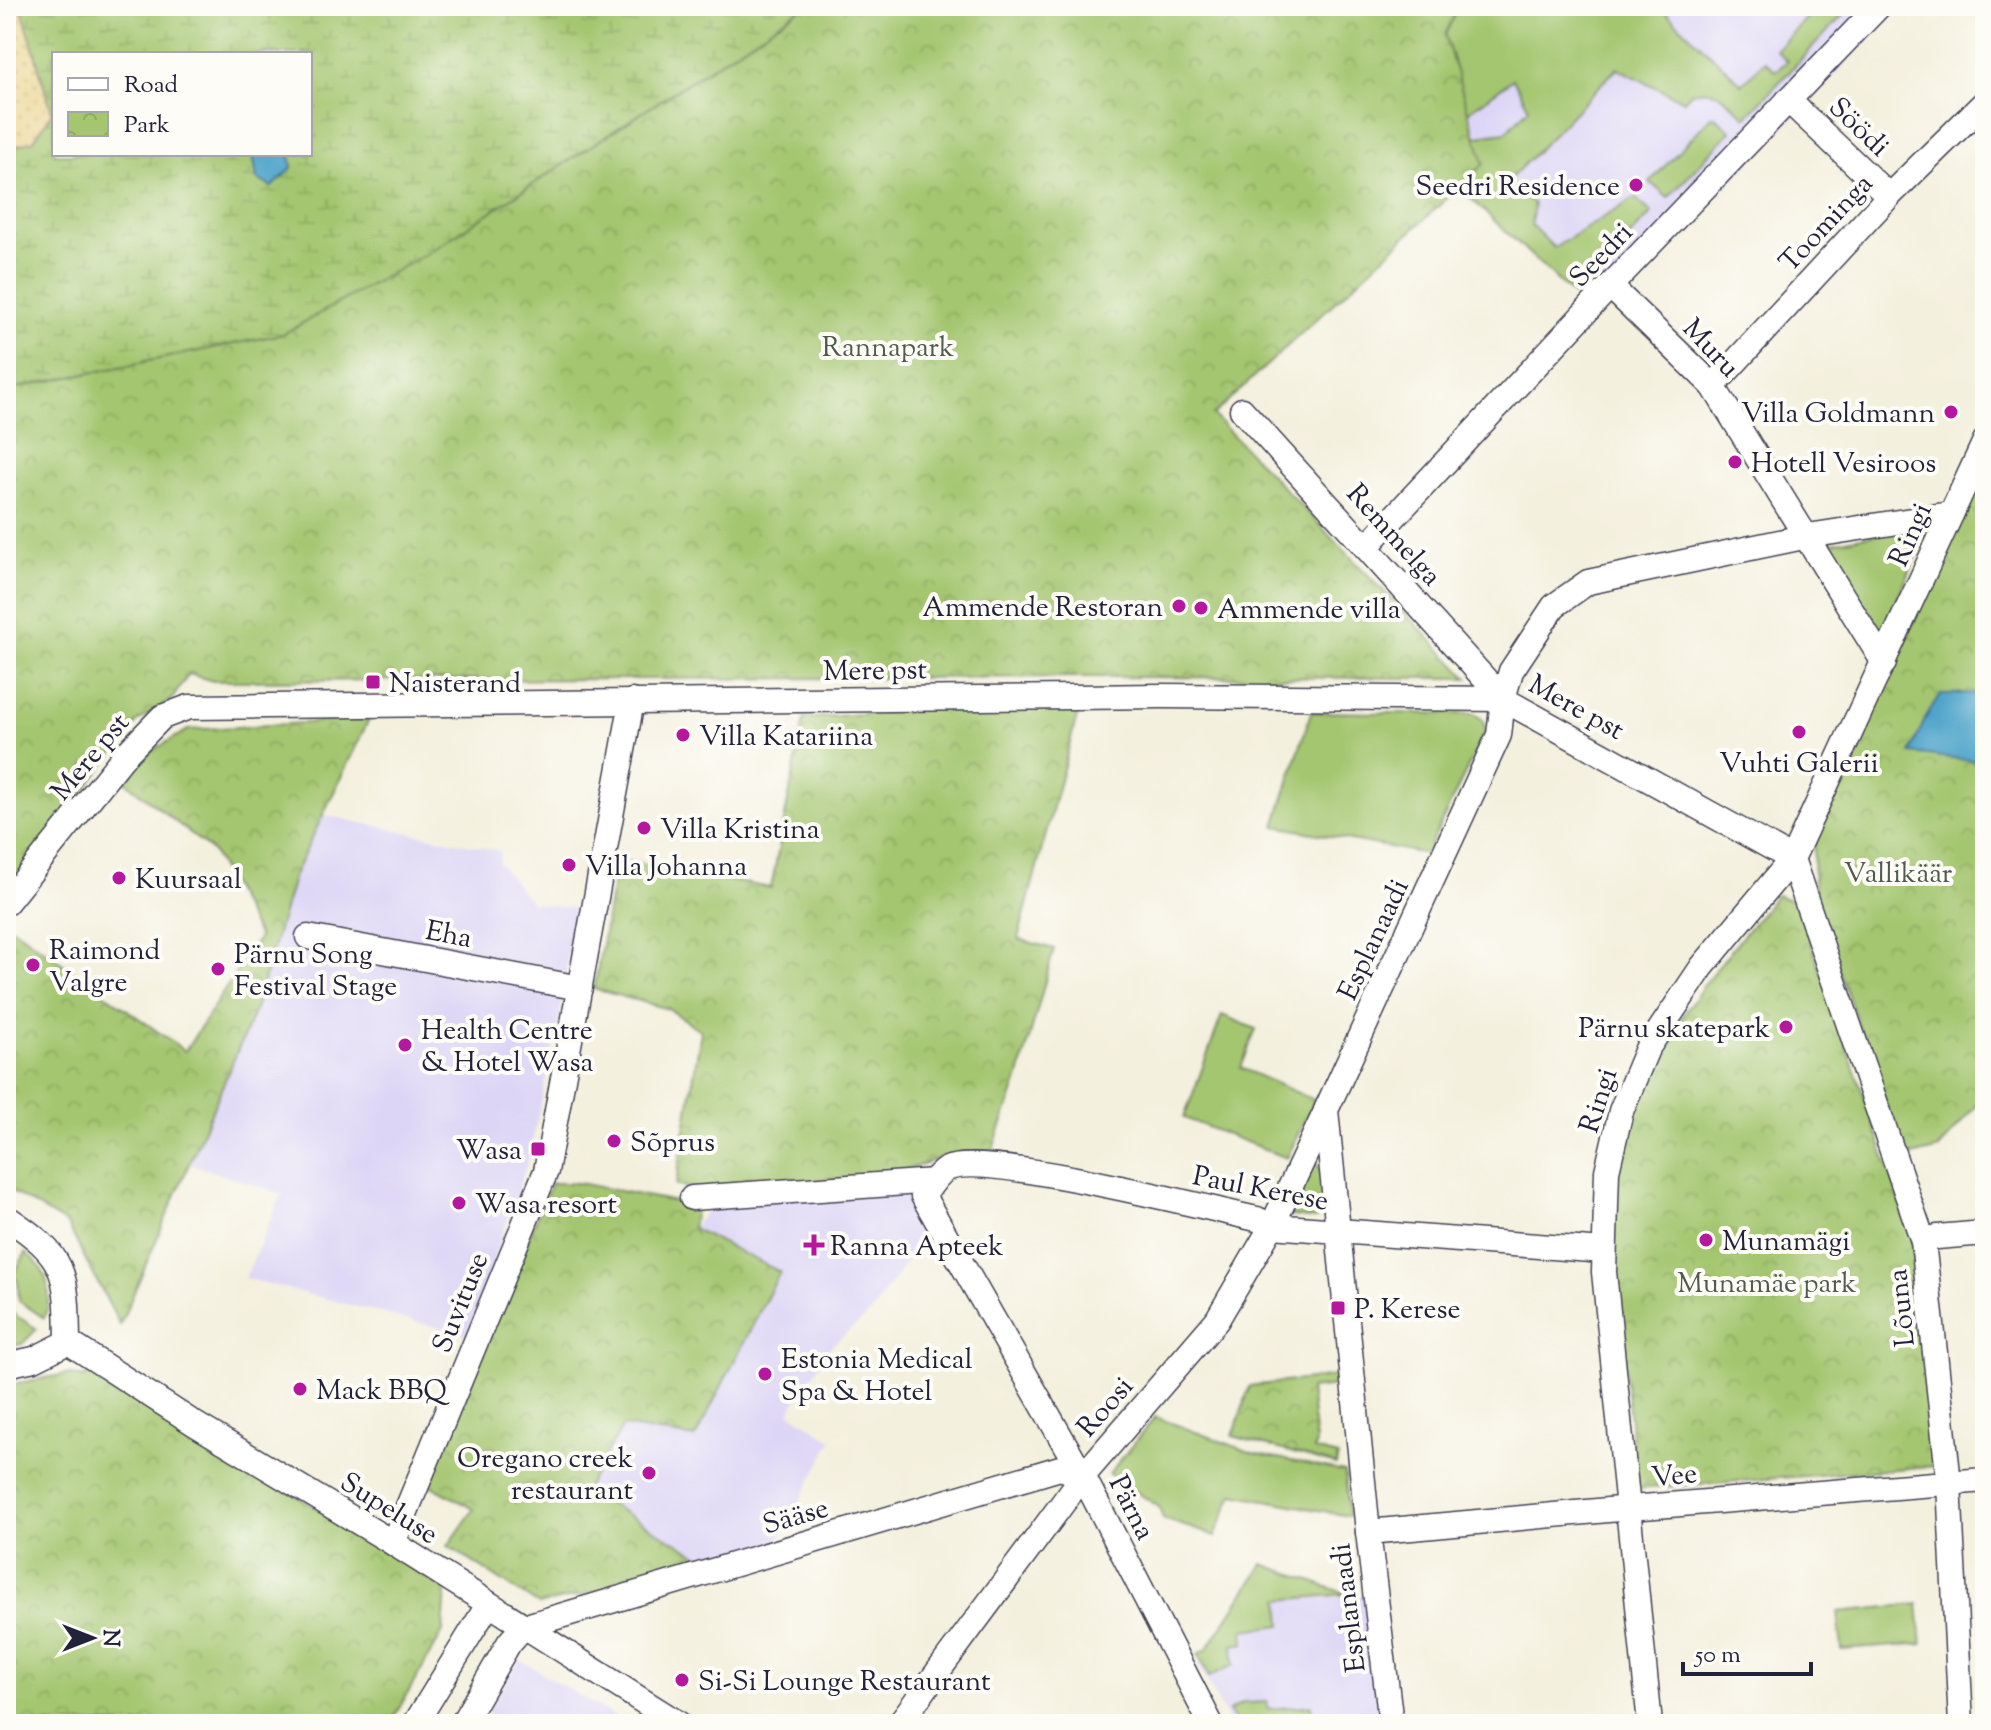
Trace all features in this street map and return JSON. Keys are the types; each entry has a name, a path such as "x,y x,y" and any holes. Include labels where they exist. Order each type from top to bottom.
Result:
{"street":[{"name":"Seedri","path":"1367,546 1610,286 1879,6"},
{"name":"Söödi","path":"1788,100 1889,196"},
{"name":"Toominga","path":"1713,386 1889,196 1985,102"},
{"name":"Muru","path":"1610,286 1713,386 1884,663"},
{"name":"Remmelga","path":"1242,410 1503,699"},
{"name":"Ringi","path":"1650,1724 1604,1251 1607,1171 1621,1111 1647,1049 1702,967 1792,859 1985,441"},
{"name":"Esplanaadi","path":"1391,1724 1368,1532 1326,1110 1499,735 1503,699 1511,671 1554,606 1588,582 1808,536 1950,514"},
{"name":"Mere pst","path":"6,903 125,755 162,717 189,707 221,705 1162,696 1503,699 1792,859"},
{"name":"Suvituse","path":"393,1543 546,1171 632,701"},
{"name":"Lõuna","path":"1792,859 1923,1241 1949,1483 1961,1724"},
{"name":"Eha","path":"308,937 580,988"},
{"name":"Roosi","path":"899,1724 1083,1476 1217,1320 1272,1226 1326,1110"},
{"name":"Paul Kerese","path":"692,1198 929,1189 949,1168 963,1165 1093,1183 1257,1219 1272,1226 1604,1251"},
{"name":"Pärna","path":"929,1189 1083,1476 1211,1724"},
{"path":"6,1217 32,1234 54,1256 60,1267 67,1299 68,1342 34,1359 6,1365"},
{"path":"1923,1241 1985,1233"},
{"name":"Supeluse","path":"68,1342 679,1724"},
{"name":"Sääse","path":"523,1627 1060,1468 1083,1476"},
{"name":"Vee","path":"1368,1532 1985,1480"},
{"path":"415,1724 488,1605"},
{"path":"462,1724 503,1654 523,1627"}],"shaded area":[{"path":"1458,6 1902,6 1609,307 1494,206 1445,35"},
{"path":"323,815 500,851 499,863 531,903 575,908 560,1015 528,1161 467,1335 245,1278 282,1194 190,1164 255,1010 294,875"},
{"path":"886,1176 930,1227 871,1313 832,1345 789,1412 832,1440 777,1545 714,1564 585,1490 623,1426 695,1437 780,1273 692,1228 725,1189"},
{"path":"1373,1594 1387,1724 1230,1724 1199,1665 1238,1608 1267,1602"},
{"path":"520,1660 627,1724 496,1724 487,1713"}],"green space":[{"path":"21,6 805,6 431,251 283,334 6,390 6,149 33,141 52,113"},
{"name":"Rannapark","path":"805,6 1458,6 1445,35 1484,164 1213,415 1468,678 213,681 189,674 172,699 137,722 6,892 6,390 283,334 431,251"},
{"path":"1458,6 1659,6 1742,84 1765,61 1776,71 1787,61 1776,50 1818,6 1852,6 1746,117 1716,93 1692,92 1684,101 1617,68 1508,181 1534,204 1531,225 1554,248 1635,198 1652,213 1573,295 1448,177 1463,138 1506,132 1529,108 1513,79 1468,112 1445,35"},
{"path":"1712,116 1731,131 1668,198 1650,182"},
{"name":"Vallikäär","path":"1985,465 1985,1102 1978,1103 1939,1149 1905,1158 1817,907 1813,872 1815,838"},
{"path":"1932,523 1883,630 1875,630 1826,550 1831,543"},
{"path":"1006,701 1081,701 1018,939 1054,949 1017,1083 990,1156 945,1157 886,1176 704,1191 676,1185 701,1031 669,1009 594,989 617,860 771,888 804,719"},
{"path":"1311,712 1474,714 1482,719 1486,730 1426,854 1275,826"},
{"path":"369,719 294,875 255,1010 120,1325 67,1224 6,1188 6,934 11,927 185,1051 259,937 212,851 125,781 150,752 188,730"},
{"name":"Munamäe park","path":"1776,895 1797,902 1913,1239 1935,1466 1637,1489 1613,1258 1612,1190 1637,1098 1659,1055 1711,975"},
{"path":"1222,1015 1256,1029 1241,1068 1314,1100 1287,1158 1184,1118"},
{"path":"1312,1163 1320,1166 1327,1211 1315,1219 1291,1216 1289,1212"},
{"path":"551,1183 579,1183 686,1204 695,1210 692,1228 780,1272 695,1438 623,1426 585,1490 714,1564 539,1605 448,1546 474,1509 428,1484"},
{"path":"26,1253 40,1266 47,1282 48,1300 44,1318 19,1301 18,1282 13,1275"},
{"path":"12,1313 37,1329 22,1344 6,1347 6,1319"},
{"path":"94,1368 446,1590 443,1632 390,1724 6,1724 6,1385 67,1374 84,1378"},
{"path":"1336,1376 1337,1386 1310,1389 1316,1442 1314,1450 1338,1456 1336,1465 1233,1436 1250,1386"},
{"path":"1155,1417 1253,1453 1345,1472 1349,1516 1233,1494 1215,1536 1163,1519 1159,1507 1109,1474"},
{"path":"1263,1564 1347,1594 1280,1600 1282,1625 1244,1630 1245,1643 1233,1645 1234,1665 1209,1677 1198,1654 1207,1649"},
{"path":"1918,1604 1922,1644 1842,1650 1838,1612"},
{"path":"1267,1702 1268,1709 1311,1705 1312,1724 1236,1724 1229,1711 1244,1703"}],"sand":[{"path":"6,6 21,6 52,113 33,141 6,149"}],"water":[{"path":"253,156 290,156 292,168 272,187 257,179"},
{"path":"1985,693 1985,762 1910,753 1940,694"}],"place":[{"name":"Seedri Residence","path":"1636,185"},
{"name":"Villa Goldmann","path":"1951,412"},
{"name":"Hotell Vesiroos","path":"1735,462"},
{"name":"Ammende Restoran","path":"1179,606"},
{"name":"Ammende villa","path":"1201,608"},
{"name":"Naisterand","path":"373,682"},
{"name":"Vuhti Galerii","path":"1799,732"},
{"name":"Villa Katariina","path":"683,735"},
{"name":"Villa Kristina","path":"644,828"},
{"name":"Villa Johanna","path":"569,865"},
{"name":"Kuursaal","path":"119,878"},
{"name":"Raimond Valgre","path":"33,965"},
{"name":"Pärnu Song Festival Stage","path":"218,969"},
{"name":"Pärnu skatepark","path":"1786,1027"},
{"name":"Health Centre & Hotel Wasa","path":"405,1045"},
{"name":"Sõprus","path":"614,1141"},
{"name":"Wasa","path":"538,1149"},
{"name":"Wasa resort","path":"459,1203"},
{"name":"Munamägi","path":"1706,1240"},
{"name":"Ranna Apteek","path":"814,1245"},
{"name":"P. Kerese","path":"1338,1308"},
{"name":"Estonia Medical Spa & Hotel","path":"765,1374"},
{"name":"Mack BBQ","path":"300,1389"},
{"name":"Oregano creek restaurant","path":"649,1473"},
{"name":"Si-Si Lounge Restaurant","path":"682,1680"}]}
